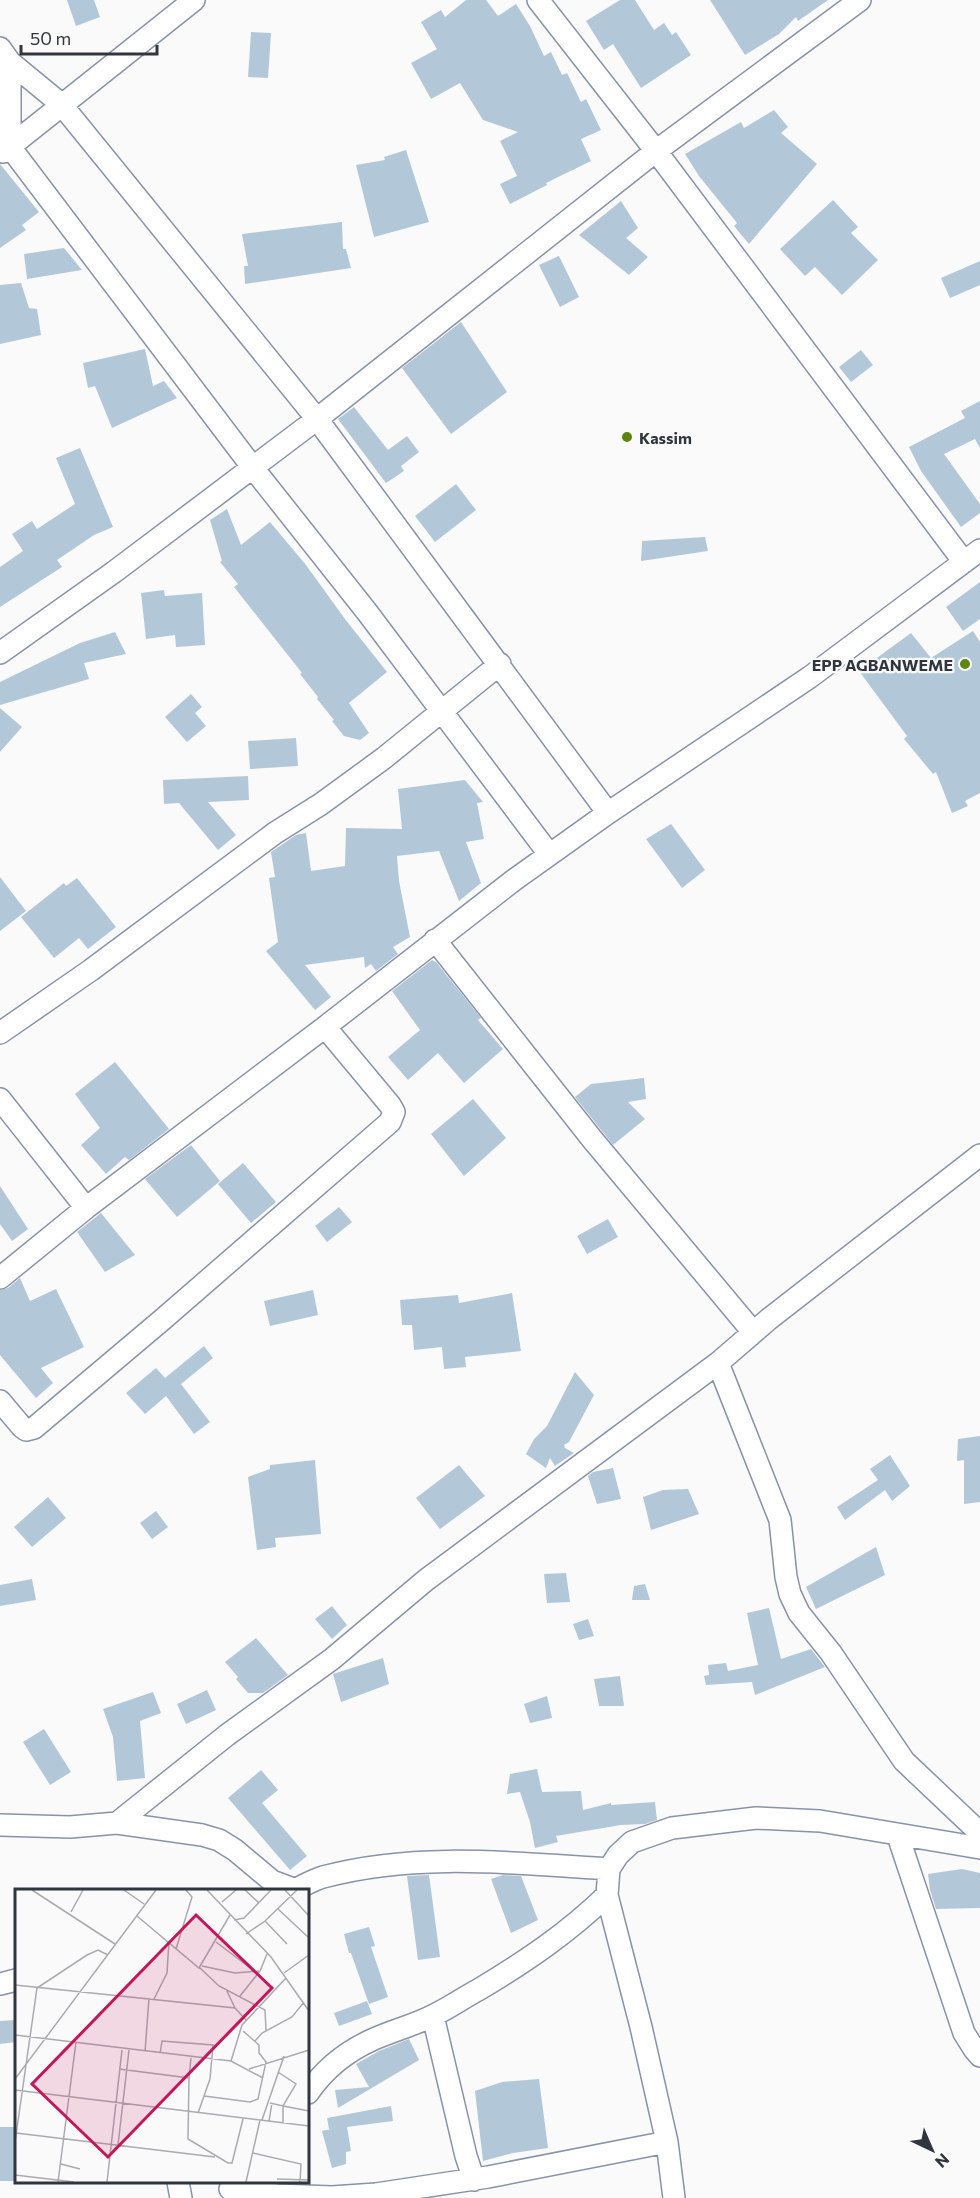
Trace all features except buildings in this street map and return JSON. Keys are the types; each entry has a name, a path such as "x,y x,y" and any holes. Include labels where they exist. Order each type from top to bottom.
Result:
{"street":[{"path":"5,151 194,0"},
{"path":"0,1278 86,1208 549,854 810,677 972,556 538,0"},
{"path":"0,653 114,572 253,468 656,151 860,0"},
{"path":"5,55 61,104 317,419 608,813"},
{"path":"5,55 5,151 367,612 549,854"},
{"path":"0,1033 91,970 275,833 321,804 384,758 440,710 500,664"},
{"path":"435,940 592,1139 753,1332"},
{"path":"0,1401 22,1427 27,1430 34,1428 180,1305 390,1122 394,1112 390,1105 324,1027"},
{"path":"0,1099 86,1208"},
{"path":"117,1823 227,1735 332,1659 426,1580 718,1363 753,1332 980,1155"},
{"path":"718,1363 780,1520 786,1577 790,1594 799,1613 831,1653 904,1761 980,1833"},
{"path":"674,2198 667,2142 607,1894 609,1869 618,1855 632,1842 672,1828 756,1818 819,1821 980,1848"},
{"path":"0,1825 70,1827 117,1823 202,1835 219,1840 236,1850 272,1881 292,1889"},
{"path":"898,1836 964,2033 980,2056"},
{"path":"297,1889 321,1877 431,1861 609,1869"},
{"path":"309,2092 321,2074 341,2057 373,2039 433,2016 548,1946 581,1920 607,1894"},
{"path":"0,1984 15,1980"},
{"path":"433,2016 466,2156 474,2180"},
{"path":"229,2189 277,2195 332,2197 376,2194 474,2180 667,2142"},
{"path":"178,2183 181,2198"}],"place":[{"name":"Kassim","path":"627,437"},
{"name":"EPP AGBANWEME","path":"965,664"}]}
